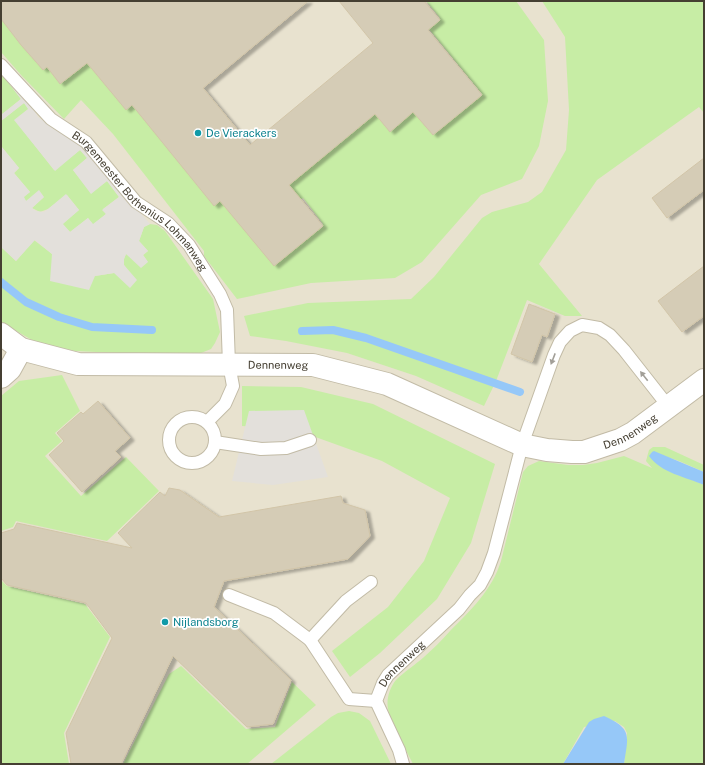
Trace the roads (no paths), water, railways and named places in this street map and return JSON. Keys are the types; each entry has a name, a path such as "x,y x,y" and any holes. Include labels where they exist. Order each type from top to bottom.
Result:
{"street":[{"name":"Dennenweg","path":"1,334 21,349 78,364 313,365 387,384 522,445 559,451 584,452 620,440 704,380"},
{"path":"1,376 10,369 21,349"}],"lane":[{"name":"Burgemeester Bothenius Lohmanweg","path":"1,65 51,119 86,142 136,202 168,222 189,245 220,294 227,310 229,364 233,386 225,404 208,422"},
{"path":"522,445 560,342 570,331 582,325 599,328 610,335 624,350 668,406"},
{"path":"193,416 208,422 215,435 215,442 209,456 197,463 182,461 176,457 169,443 172,427 185,418 193,416"},
{"path":"215,442 260,449 286,448 310,440"},
{"name":"Dennenweg","path":"403,764 399,750 376,701 383,682 388,675 459,609 480,585 487,572 494,553 522,445"},
{"path":"310,640 346,601 371,582"},
{"path":"229,595 274,613 310,640 349,699 376,701"}],"water":[{"path":"654,451 704,472 704,485 660,467 649,456"},
{"path":"604,716 620,725 626,734 627,747 624,764 563,764 589,722"}],"waterway":[{"path":"1,282 26,302 59,317 92,327 152,330"},
{"path":"302,331 333,330 366,338 520,392"}],"place":[{"name":"De Vierackers","path":"198,133"},
{"name":"Nijlandsborg","path":"165,622"}]}
